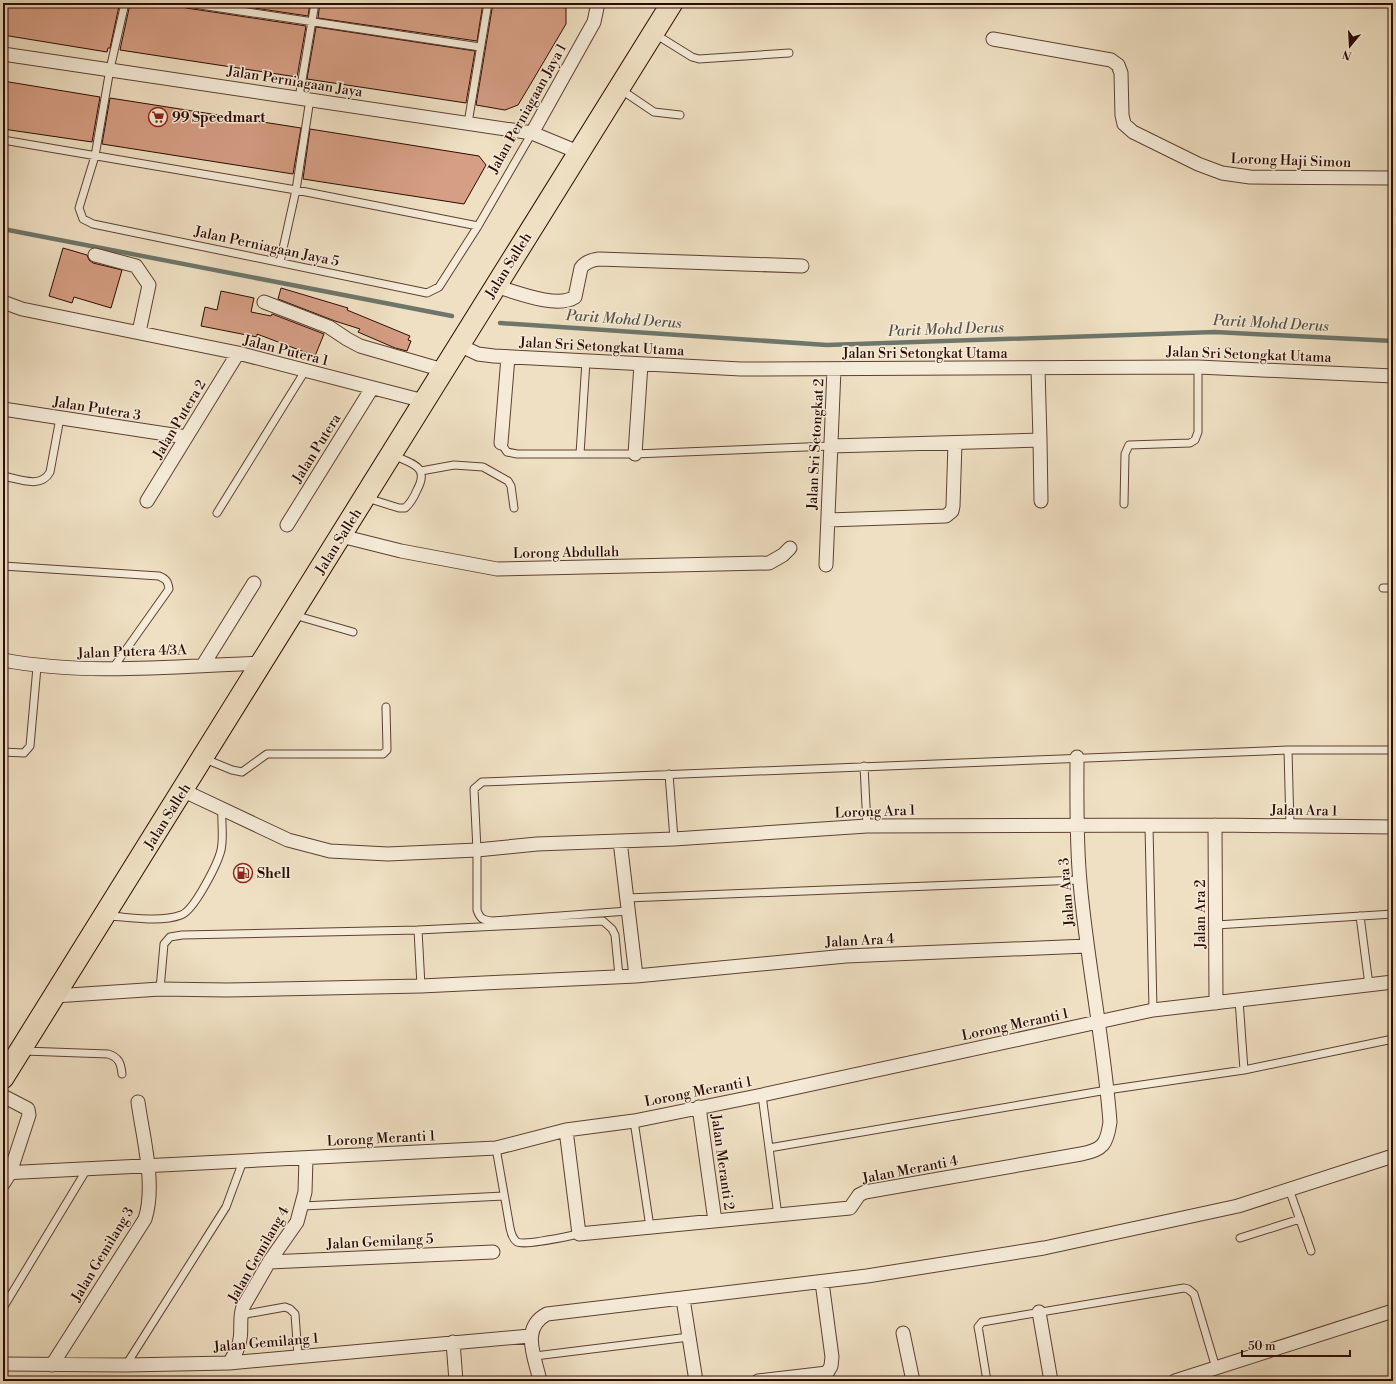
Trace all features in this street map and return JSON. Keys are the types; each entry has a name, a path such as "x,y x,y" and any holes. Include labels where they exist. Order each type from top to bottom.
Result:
{"main road":[{"name":"Jalan Salleh","path":"3,1078 672,3"}],"street":[{"name":"Jalan Perniagaan Jaya 1","path":"532,133 594,22 598,3"},
{"name":"Lorong Haji Simon","path":"993,39 1111,60 1118,65 1121,73 1122,115 1124,124 1133,132 1198,164 1222,173 1250,177 1393,178"},
{"name":"Jalan Perniagaan Jaya","path":"3,54 532,133 578,152"},
{"path":"95,255 136,266 149,285 139,332"},
{"path":"495,286 552,301 570,300 575,297 583,264 591,260 599,259 802,266"},
{"name":"Jalan Putera 1","path":"3,302 22,310 139,332 238,354 424,401"},
{"path":"264,302 336,330 347,339 360,346 443,370"},
{"name":"Jalan Sri Setongkat Utama","path":"459,345 478,354 508,357 741,369 1038,369 1198,367 1393,376"},
{"name":"Jalan Putera 2","path":"147,501 238,354"},
{"path":"501,443 508,357"},
{"path":"635,454 641,364"},
{"name":"Jalan Sri Setongkat 2","path":"826,565 834,369"},
{"path":"1038,369 1041,502"},
{"name":"Jalan Putera","path":"287,525 372,388"},
{"name":"Jalan Putera 3","path":"3,409 186,437"},
{"path":"831,446 1040,440"},
{"name":"Jalan Sri Setongkat 2","path":"828,520 946,516 950,514 953,506 955,443"},
{"name":"Lorong Abdullah","path":"341,536 401,552 497,569 770,563 783,555 790,548"},
{"path":"203,665 254,583"},
{"name":"Jalan Putera 4/3A","path":"3,660 37,667 74,670 262,663"},
{"name":"Jalan Ara 3","path":"1077,757 1079,880 1087,946 1099,1022"},
{"name":"Lorong Ara 1","path":"182,790 288,840 330,851 388,854 477,850 537,844 674,839 867,826 1215,825"},
{"name":"Jalan Ara 1","path":"1215,825 1393,827"},
{"name":"Jalan Ara 2","path":"1215,825 1216,1003"},
{"path":"620,842 636,976"},
{"name":"Jalan Ara 4","path":"54,996 160,989 227,990 421,986 636,976 846,956 1087,946"},
{"name":"Lorong Meranti 1","path":"6,1173 496,1148 566,1130 634,1121 762,1095 1153,1010 1393,982"},
{"name":"Jalan Meranti 4","path":"579,1234 850,1208 858,1195 865,1192 1095,1151 1104,1145 1110,1122 1099,1022"},
{"path":"3,1096 28,1109 29,1115 3,1184"},
{"name":"Jalan Gemilang 3","path":"52,1365 145,1219 150,1197 138,1102"},
{"name":"Jalan Meranti 2","path":"699,1107 715,1221"},
{"path":"566,1130 579,1234"},
{"path":"540,1381 530,1336 533,1325 539,1318 546,1314 822,1282 1044,1248 1238,1206 1393,1156"},
{"name":"Jalan Gemilang 4","path":"229,1363 238,1349 243,1307 269,1262 297,1222 303,1206 306,1158"},
{"name":"Jalan Gemilang 5","path":"269,1262 493,1252"},
{"path":"758,1381 827,1373 831,1366 832,1357 822,1282"},
{"path":"683,1299 696,1381"},
{"path":"1175,1381 1393,1311"},
{"path":"1039,1312 1050,1381"},
{"path":"903,1333 913,1381"},
{"name":"Jalan Gemilang 1","path":"3,1364 126,1365 229,1363 530,1336"},
{"path":"453,1342 456,1381"}],"lane":[{"path":"95,156 110,69 125,3"},
{"path":"186,3 480,47"},
{"path":"280,262 296,190 304,98 315,3"},
{"path":"468,123 488,3"},
{"path":"653,33 692,57 699,59 790,53"},
{"path":"618,88 654,112 680,115"},
{"name":"Jalan Perniagaan Jaya 1","path":"478,226 532,133"},
{"path":"3,140 296,190 478,226"},
{"name":"Jalan Perniagaan Jaya 5","path":"95,156 79,208 83,219 93,224 427,293 439,287 478,226"},
{"path":"580,454 586,361"},
{"path":"1124,504 1125,454 1129,445 1190,443 1196,438 1198,432 1198,367"},
{"path":"218,513 305,371"},
{"path":"3,476 38,482 46,479 50,472 60,418"},
{"path":"501,443 507,452 517,454 635,454 831,446"},
{"path":"365,498 399,508 405,508 412,501 423,481 421,471 418,467 391,454"},
{"path":"421,471 454,465 484,467 508,480 511,486 514,508"},
{"path":"3,566 159,576 166,579 169,589 113,668"},
{"path":"1383,588 1393,588"},
{"path":"292,614 353,632"},
{"path":"3,752 24,752 30,746 37,667"},
{"path":"203,758 232,770 242,772 267,754 383,754 387,750 386,707"},
{"path":"1288,750 1290,826"},
{"path":"628,911 484,920 479,917 477,910 477,850 474,789 482,782 669,774 1288,750 1393,750"},
{"path":"864,766 867,826"},
{"path":"669,774 674,839"},
{"path":"104,916 163,918 184,915 191,907 218,860 222,839 222,810"},
{"path":"1149,826 1153,1010"},
{"path":"627,898 1079,880"},
{"path":"1216,925 1393,914"},
{"path":"1360,916 1369,985"},
{"path":"160,989 164,944 170,937 182,935 418,930 603,921 612,929 615,935 620,976"},
{"path":"418,930 421,986"},
{"path":"1239,1000 1244,1070"},
{"path":"769,1148 1107,1090 1244,1070 1393,1039"},
{"path":"20,1051 108,1054 118,1059 121,1064 122,1074"},
{"path":"762,1095 778,1216"},
{"path":"634,1121 650,1227"},
{"path":"496,1148 510,1228 514,1239 518,1242 530,1242 579,1234"},
{"path":"126,1365 226,1207 243,1161"},
{"path":"3,1308 87,1169"},
{"path":"1289,1189 1311,1251"},
{"path":"303,1206 504,1196"},
{"path":"1240,1238 1300,1219"},
{"path":"988,1381 978,1327 982,1322 1184,1288 1188,1289 1194,1294 1216,1368"},
{"path":"241,1315 285,1307 290,1309 295,1314 298,1356"},
{"path":"535,1356 689,1337"}],"building":[{"path":"3,3 100,3 119,6 110,48 108,48 107,52 3,35"},
{"path":"147,3 182,3 186,8 306,26 297,77 120,50 130,4 147,7"},
{"path":"221,3 310,3 308,16"},
{"path":"320,3 483,3 477,41 318,18"},
{"path":"493,3 537,3 566,8 566,24 530,85 518,105 505,110 476,105"},
{"path":"316,27 475,51 466,103 307,79"},
{"path":"3,81 100,97 92,142 3,129"},
{"path":"110,98 301,128 293,174 102,144"},
{"path":"310,129 479,156 486,165 464,204 303,179"},
{"path":"63,248 87,255 89,260 93,263 122,270 111,308 74,297 72,303 49,296"},
{"path":"281,288 348,308 347,310 410,336 408,340 411,341 407,351 395,348 358,332 360,329 278,299"},
{"path":"221,291 254,298 251,312 271,316 272,314 324,334 315,356 257,334 257,337 201,326 205,307 217,310"}],"waterway":[{"path":"3,229 452,316"},
{"name":"Parit Mohd Derus","path":"500,323 827,345 1215,332 1393,341"}],"place":[{"name":"99 Speedmart","path":"158,117"},
{"name":"Shell","path":"243,873"}]}
